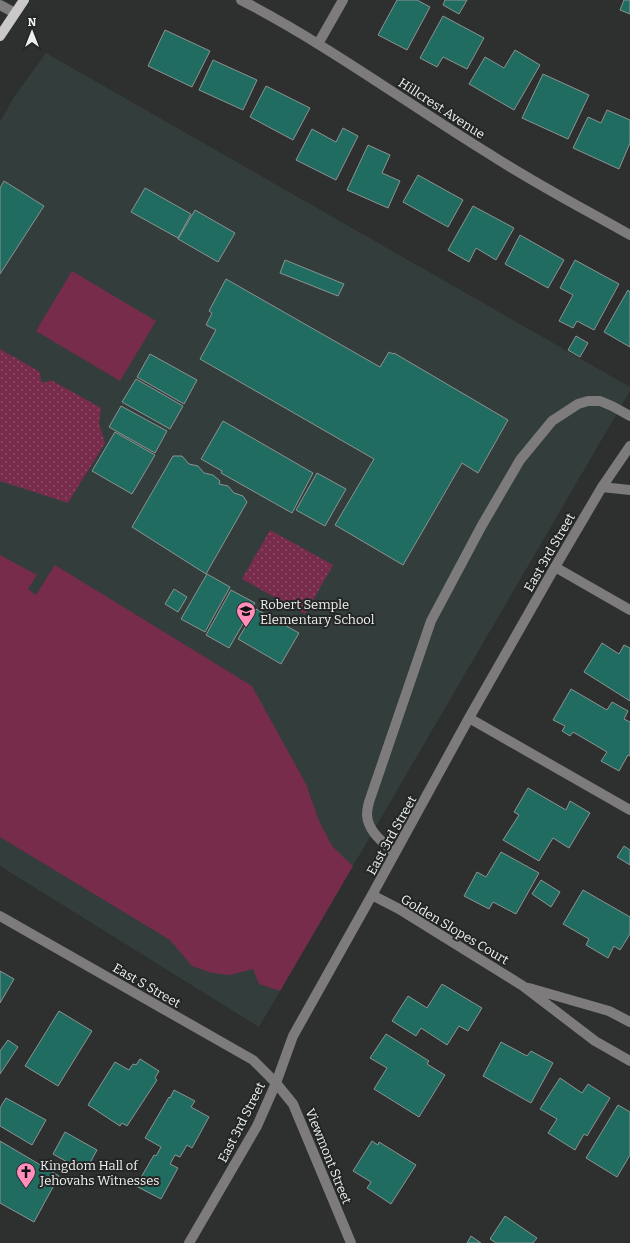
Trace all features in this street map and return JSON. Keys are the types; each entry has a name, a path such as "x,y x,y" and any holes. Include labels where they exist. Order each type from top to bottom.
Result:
{"main road":[{"path":"0,36 24,0"}],"street":[{"name":"Hillcrest Avenue","path":"241,0 318,44 492,156 630,235"},
{"path":"318,44 343,0"},
{"path":"0,5 15,13"},
{"path":"396,853 374,834 367,815 368,802 431,621 444,596 481,527 520,460 552,421 578,404 588,401 600,402 612,406 630,416"},
{"name":"East 3rd Street","path":"189,1243 257,1126 276,1083 292,1036 396,853 469,718 555,567 602,487 630,446"},
{"path":"602,487 630,490"},
{"path":"555,567 630,610"},
{"path":"469,718 630,810"},
{"name":"Golden Slopes Court","path":"372,895 523,986 595,1041 630,1061"},
{"name":"East S Street","path":"0,916 253,1060 276,1083"},
{"name":"Golden Slopes Court","path":"523,986 609,1011 630,1022"},
{"name":"Viewmont Street","path":"276,1083 293,1104 351,1243"}],"shaded area":[{"name":"Robert Semple Elementary School","path":"46,53 630,387 630,391 259,1027 0,866 0,122 14,97"},
{"path":"72,271 156,321 120,381 36,331"},
{"path":"0,349 40,372 41,381 44,383 51,380 101,408 99,423 105,443 68,503 0,481"},
{"path":"270,530 333,565 305,614 242,579"},
{"path":"0,555 37,575 28,589 36,595 55,565 252,686 306,784 319,821 332,846 353,866 280,991 259,984 253,969 230,975 212,973 192,966 170,940 0,837"}],"building":[{"path":"397,0 417,0 430,7 407,50 378,35"},
{"path":"445,0 467,0 459,14 443,5"},
{"path":"624,0 630,0 630,14 620,10"},
{"path":"443,16 484,38 467,69 443,57 437,67 420,58"},
{"path":"165,30 210,51 192,87 148,66"},
{"path":"515,50 540,65 514,110 469,84 485,57 504,68"},
{"path":"213,60 257,80 243,110 199,90"},
{"path":"543,74 589,95 568,139 522,118"},
{"path":"266,86 310,108 293,140 250,117"},
{"path":"607,110 630,120 630,143 619,169 573,148 588,117 601,123"},
{"path":"343,128 358,136 336,180 296,160 312,129 336,142"},
{"path":"368,145 390,155 382,173 400,181 388,208 347,190"},
{"path":"418,175 463,200 448,227 403,202"},
{"path":"4,181 44,206 0,274 0,188"},
{"path":"145,188 191,214 178,238 131,212"},
{"path":"473,206 514,228 496,260 476,248 469,262 448,250"},
{"path":"195,210 235,233 218,262 178,239"},
{"path":"520,235 564,260 548,288 505,264"},
{"path":"285,260 344,284 338,296 280,273"},
{"path":"575,260 619,284 594,330 577,321 573,328 559,321 573,295 560,288"},
{"path":"226,279 380,367 389,352 394,353 508,420 478,473 462,463 403,565 335,525 374,459 200,359 216,330 206,325 212,313 209,311"},
{"path":"628,290 630,292 630,347 604,332"},
{"path":"576,336 588,343 580,357 568,350"},
{"path":"150,354 197,380 184,404 137,377"},
{"path":"136,379 183,406 170,429 122,402"},
{"path":"121,406 167,431 155,453 109,427"},
{"path":"223,421 313,473 292,513 221,473 222,471 201,459"},
{"path":"115,432 155,455 132,494 92,471"},
{"path":"173,456 182,456 189,464 198,466 204,473 213,475 220,481 219,484 228,486 234,493 243,496 247,502 206,574 132,527"},
{"path":"317,473 346,489 325,526 296,510"},
{"path":"207,574 230,587 205,632 181,619"},
{"path":"174,589 187,597 178,612 165,604"},
{"path":"231,590 255,603 229,648 206,635"},
{"path":"256,609 299,633 281,664 238,639"},
{"path":"602,643 619,654 624,645 630,648 630,701 584,672"},
{"path":"571,689 607,710 612,702 628,711 624,719 630,722 630,756 628,755 619,771 601,761 607,752 573,732 570,736 562,731 565,726 553,720"},
{"path":"528,788 566,810 570,801 590,813 569,848 553,838 539,861 503,840 519,815 514,812"},
{"path":"624,846 630,850 630,865 617,857"},
{"path":"501,852 539,873 516,914 493,902 489,909 464,896 477,872 486,877"},
{"path":"541,880 560,892 551,907 532,894"},
{"path":"583,890 630,917 630,934 620,950 614,946 608,958 586,945 589,939 563,924"},
{"path":"0,971 14,979 0,1003"},
{"path":"442,984 482,1008 468,1031 459,1026 447,1045 421,1028 416,1036 392,1021 408,996 427,1008"},
{"path":"59,1011 92,1031 58,1086 25,1066"},
{"path":"386,1034 429,1061 427,1064 445,1075 419,1117 374,1089 387,1068 370,1058"},
{"path":"8,1040 18,1047 0,1074 0,1051"},
{"path":"501,1042 527,1056 531,1051 553,1063 531,1103 483,1076"},
{"path":"140,1059 159,1071 155,1078 157,1080 127,1126 122,1123 120,1126 88,1105 115,1062 129,1070 133,1064 136,1065"},
{"path":"560,1078 582,1093 588,1084 610,1098 587,1136 584,1134 575,1150 548,1133 557,1119 540,1109"},
{"path":"174,1090 195,1101 191,1107 209,1117 192,1148 187,1145 180,1157 175,1155 170,1164 178,1168 161,1199 136,1186 154,1155 156,1156 161,1147 145,1138"},
{"path":"6,1098 46,1120 32,1145 0,1126 0,1108"},
{"path":"618,1105 630,1112 630,1155 617,1177 586,1158"},
{"path":"65,1132 97,1150 85,1172 53,1154"},
{"name":"Kingdom Hall of Jehovahs Witnesses","path":"0,1141 59,1176 34,1222 0,1203"},
{"path":"372,1141 378,1145 379,1142 416,1165 391,1204 367,1188 371,1182 353,1171"},
{"path":"505,1216 537,1238 533,1243 496,1243 490,1239"},
{"path":"471,1236 481,1243 467,1243"}],"place":[{"name":"Robert Semple Elementary School","path":"246,628"},
{"name":"Kingdom Hall of Jehovahs Witnesses","path":"26,1189"}]}
